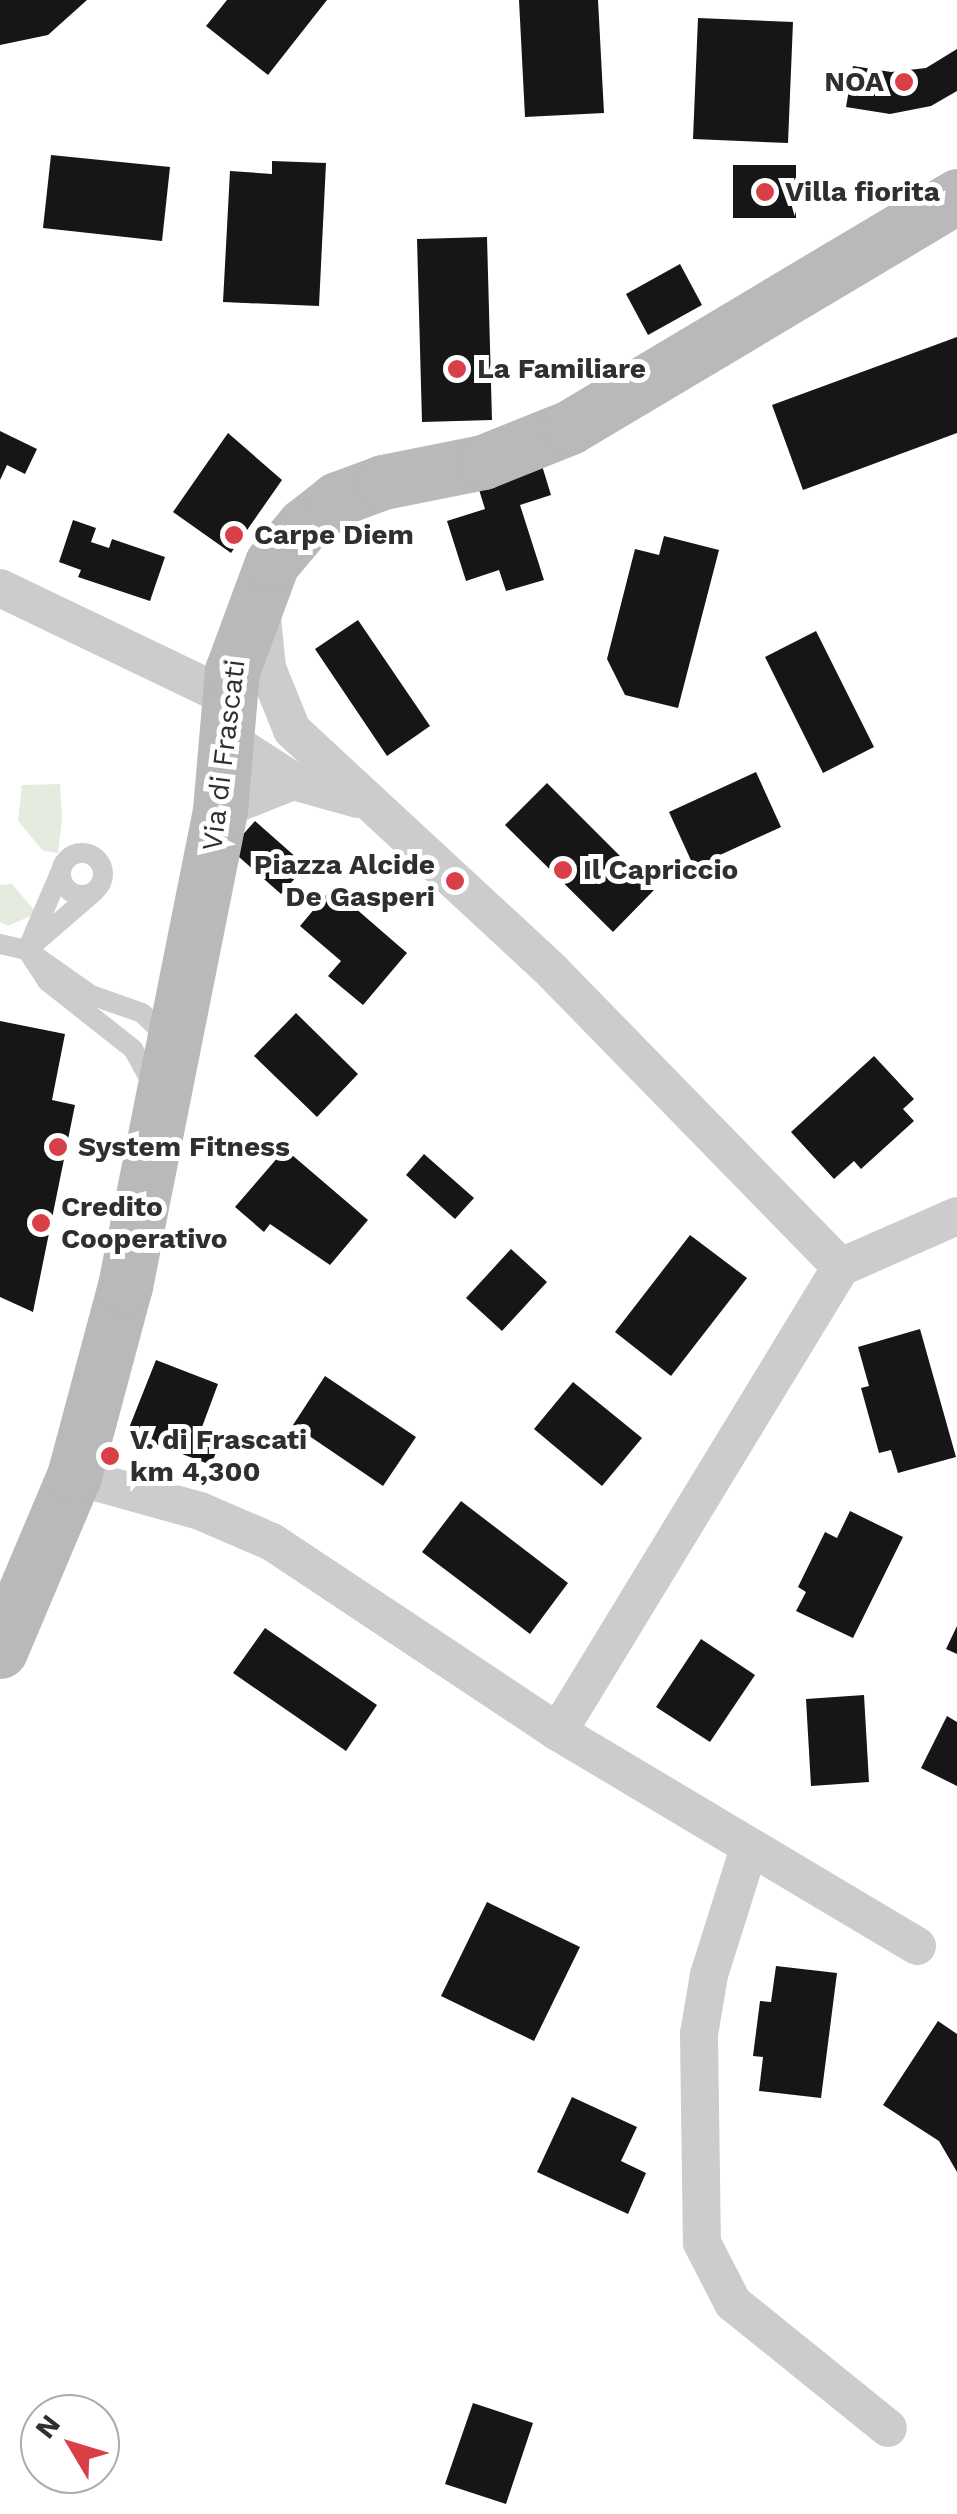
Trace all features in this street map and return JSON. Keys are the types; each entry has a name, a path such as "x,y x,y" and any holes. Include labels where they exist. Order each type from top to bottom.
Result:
{"main road":[{"name":"Via di Frascati","path":"0,1651 74,1476 162,1118 256,592 292,536 338,499 372,485 483,462 570,428 957,196"}],"street":[{"path":"0,588 239,690 292,730 361,800 595,1012 841,1267"},
{"path":"239,690 293,781"},
{"path":"220,810 293,781 361,800"},
{"path":"558,1732 841,1267 957,1216"},
{"path":"74,1476 200,1511 272,1542 558,1732 917,1946"},
{"path":"749,1848 708,1974 699,2034 702,2243 734,2303 888,2428"}],"lane":[{"path":"91,854 103,872 94,892 27,950 71,856 91,854"},
{"path":"60,873 69,891 94,892"},
{"path":"0,944 27,950 74,985 156,1022 175,1053"},
{"path":"27,950 48,982 132,1049 162,1118"}],"shaded area":[{"path":"60,784 62,819 58,853 43,851 18,821 22,785"},
{"path":"12,884 37,913 8,926 0,922 0,885"}],"building":[{"path":"0,0 87,0 48,35 0,45"},
{"path":"227,0 327,0 268,75 206,26"},
{"path":"519,0 598,0 604,113 525,117"},
{"path":"698,18 793,22 788,143 693,139"},
{"name":"NOA","path":"957,49 957,91 931,106 890,114 846,107 853,66 891,72 926,68"},
{"path":"51,155 170,167 162,241 43,228"},
{"path":"272,161 326,163 319,306 223,302 230,171 272,174"},
{"name":"Villa fiorita","path":"733,165 796,165 796,218 733,218"},
{"path":"487,237 492,420 422,422 417,239"},
{"path":"680,264 702,305 648,335 626,294"},
{"path":"957,337 957,433 803,490 772,405"},
{"path":"0,431 37,449 25,474 7,465 0,480"},
{"path":"228,433 282,480 231,553 173,512"},
{"path":"540,459 551,495 520,505 544,580 506,591 499,570 466,581 447,521 485,509 476,480"},
{"path":"73,520 96,528 91,542 109,548 112,539 165,557 150,601 78,577 81,570 59,562"},
{"path":"664,536 719,550 678,708 625,695 607,659 635,549 659,555"},
{"path":"358,620 430,726 387,756 315,649"},
{"path":"816,631 874,747 823,773 765,657"},
{"path":"756,772 781,827 694,867 669,812"},
{"path":"547,783 654,890 613,932 505,825"},
{"path":"255,821 306,866 281,894 230,849"},
{"path":"332,888 407,953 363,1005 328,976 341,961 300,926"},
{"path":"296,1013 358,1074 317,1117 254,1056"},
{"path":"0,1021 65,1034 52,1100 75,1105 33,1312 0,1297"},
{"path":"874,1056 914,1099 903,1109 914,1121 861,1169 854,1161 834,1179 791,1132"},
{"path":"285,1149 368,1220 330,1265 270,1224 264,1232 235,1207"},
{"path":"424,1154 474,1198 455,1219 406,1175"},
{"path":"690,1235 747,1278 671,1376 615,1332"},
{"path":"511,1249 547,1282 502,1331 466,1298"},
{"path":"920,1329 956,1457 898,1473 891,1450 879,1453 861,1388 869,1386 858,1347"},
{"path":"156,1360 218,1384 202,1427 223,1435 211,1465 127,1433"},
{"path":"325,1376 416,1437 383,1486 293,1425"},
{"path":"573,1382 642,1438 602,1486 534,1429"},
{"path":"461,1501 568,1583 530,1634 422,1552"},
{"path":"850,1511 903,1537 853,1638 796,1611 806,1592 798,1587 825,1532 837,1538"},
{"path":"957,1626 957,1654 946,1649"},
{"path":"265,1628 377,1705 346,1751 233,1673"},
{"path":"701,1639 755,1675 710,1742 656,1707"},
{"path":"864,1695 869,1782 811,1786 806,1699"},
{"path":"947,1716 957,1722 957,1786 921,1768"},
{"path":"487,1902 580,1947 534,2041 441,1996"},
{"path":"776,1966 837,1973 821,2098 759,2091 763,2057 753,2056 760,2001 771,2002"},
{"path":"938,2021 957,2034 957,2172 939,2141 883,2105"},
{"path":"572,2097 637,2127 621,2161 646,2173 628,2214 537,2172"},
{"path":"473,2403 533,2423 506,2504 445,2484"}],"place":[{"name":"NOA","path":"904,82"},
{"name":"Villa fiorita","path":"765,192"},
{"name":"La Familiare","path":"457,369"},
{"name":"Carpe Diem","path":"234,535"},
{"name":"Il Capriccio","path":"563,870"},
{"name":"Piazza Alcide De Gasperi","path":"455,881"},
{"name":"System Fitness","path":"58,1147"},
{"name":"Credito Cooperativo","path":"41,1223"},
{"name":"V. di Frascati km 4,300","path":"110,1456"}]}
